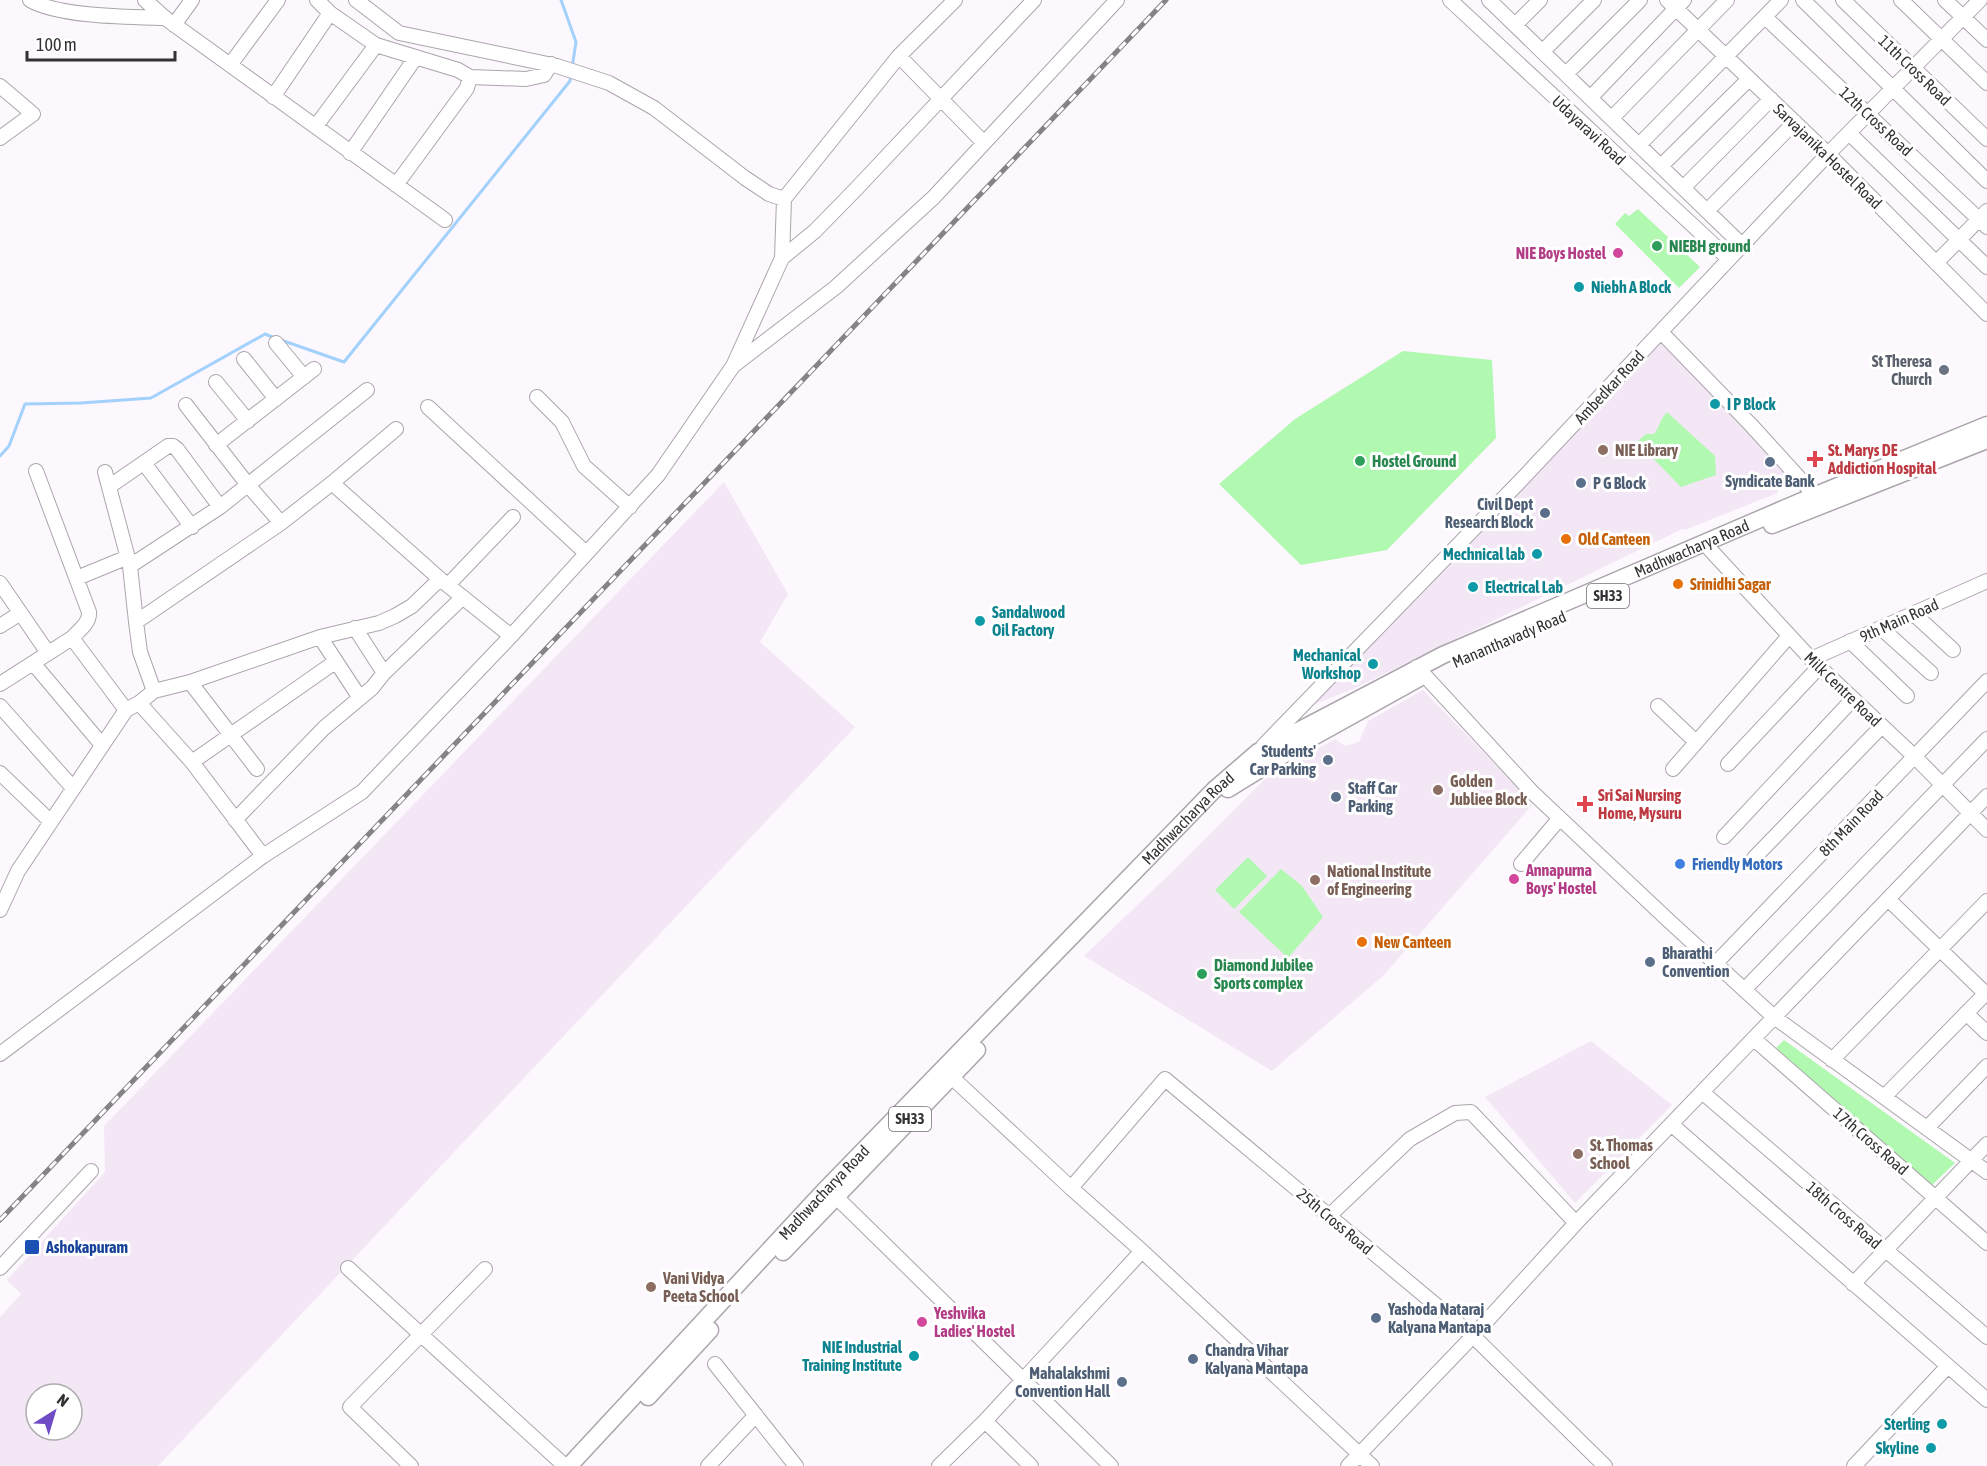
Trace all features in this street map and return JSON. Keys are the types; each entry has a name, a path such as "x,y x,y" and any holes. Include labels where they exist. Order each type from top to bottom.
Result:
{"main road":[{"path":"1820,500 1987,425"},
{"name":"Mananthavady Road","path":"1243,779 1420,672 1820,500 1987,440"},
{"name":"Madhwacharya Road","path":"567,1466 946,1073 1214,790 1258,752 1420,672"},
{"name":"Madhwacharya Road","path":"946,1073 1227,790 1243,779"},
{"name":"Madhwacharya Road","path":"584,1466 831,1193"}],"street":[{"path":"30,0 54,8 170,21 192,0"},
{"path":"145,0 273,97 445,220"},
{"path":"230,65 278,0"},
{"path":"317,0 330,13 376,45 458,70 470,77 526,79 543,75 554,65"},
{"path":"356,0 399,33 554,65 609,83 654,108 769,194 784,199"},
{"path":"1,1050 263,856 362,792 630,507 658,475 733,366 782,258 784,199 899,56 956,0"},
{"path":"782,258 815,231 1034,0"},
{"path":"733,366 836,288 934,197 1117,0"},
{"name":"Udayaravi Road","path":"1450,0 1729,259"},
{"path":"1515,24 1540,0"},
{"path":"1543,51 1594,0"},
{"path":"1566,74 1640,0"},
{"path":"1612,118 1727,0"},
{"path":"1640,145 1781,0"},
{"path":"1803,0 1987,181"},
{"name":"11th Cross Road","path":"1843,0 1987,139"},
{"path":"1901,0 1987,83"},
{"path":"1945,0 1987,40"},
{"name":"Ambedkar Road","path":"1243,779 1258,752 1661,332 1828,154 1980,0"},
{"path":"1495,2 1742,245"},
{"path":"1591,97 1676,3"},
{"name":"Sarvajanika Hostel Road","path":"1676,3 1698,30 1828,154 1987,314"},
{"path":"273,97 330,13"},
{"name":"12th Cross Road","path":"1765,16 1868,114 1984,219"},
{"path":"316,126 376,45"},
{"path":"899,56 984,143"},
{"path":"350,153 416,57"},
{"path":"396,185 467,88 470,77"},
{"path":"1660,166 1749,79"},
{"path":"0,138 33,114 2,90"},
{"path":"1683,188 1771,99"},
{"path":"1707,211 1795,122"},
{"path":"1849,133 1987,267"},
{"path":"1936,263 1959,239 1984,219"},
{"path":"1661,332 1820,500"},
{"path":"216,446 309,373 276,343"},
{"path":"244,359 276,399"},
{"path":"216,382 248,421"},
{"path":"77,578 129,561 192,527 367,390"},
{"path":"537,397 562,422 584,466 630,507"},
{"path":"186,405 216,446 281,523"},
{"path":"428,407 586,553"},
{"path":"136,622 281,523 396,429"},
{"path":"110,486 168,446 173,446 220,507"},
{"path":"144,463 192,527"},
{"path":"0,684 72,638 90,617 36,471"},
{"path":"105,472 129,561 140,652 154,691"},
{"path":"332,483 444,582 511,636"},
{"path":"0,910 18,871 126,710 154,691 190,682 320,637 379,623 395,616 444,582 513,517"},
{"name":"Milk Centre Road","path":"1708,547 1815,663 1915,757 1987,830"},
{"name":"9th Main Road","path":"1815,663 1850,641 1987,581"},
{"path":"0,583 48,653"},
{"path":"236,820 324,728 372,687 463,597"},
{"path":"0,626 20,614"},
{"path":"1914,614 1953,650"},
{"path":"355,628 384,673"},
{"path":"1881,628 1930,674"},
{"path":"1673,769 1789,636"},
{"path":"320,637 360,698"},
{"path":"72,638 126,710"},
{"path":"1850,641 1907,696"},
{"path":"192,762 335,662"},
{"path":"33,663 102,745"},
{"path":"1728,764 1815,663"},
{"path":"1420,672 1531,790 1774,1017 1987,1172"},
{"name":"8th Main Road","path":"1715,964 1987,681"},
{"path":"190,682 257,769"},
{"path":"1724,837 1853,699"},
{"path":"139,703 192,762 263,856"},
{"path":"0,706 73,788"},
{"path":"1658,706 1696,742"},
{"path":"1754,858 1882,726"},
{"path":"1744,990 1987,739"},
{"path":"0,773 51,822"},
{"path":"1348,1466 1473,1336 1576,1223 1987,796"},
{"path":"1521,864 1560,818"},
{"path":"1884,1097 1986,993 1888,899"},
{"path":"1832,1060 1987,901"},
{"path":"1966,1013 1987,1033"},
{"name":"17th Cross Road","path":"1754,1039 1987,1243"},
{"path":"1927,1128 1987,1066"},
{"path":"946,1073 1142,1251 1372,1466"},
{"name":"25th Cross Road","path":"1071,1188 1164,1079 1473,1336 1605,1466"},
{"name":"18th Cross Road","path":"1702,1092 1987,1337"},
{"path":"1329,1216 1410,1139 1455,1113 1471,1112 1576,1223"},
{"path":"1671,1124 1987,1400"},
{"path":"1853,1284 1987,1144"},
{"path":"0,1268 91,1171"},
{"path":"831,1193 1111,1466"},
{"path":"939,1466 985,1421 1142,1251"},
{"path":"348,1268 567,1466"},
{"path":"411,1466 350,1407 485,1269"},
{"path":"715,1364 796,1466"},
{"path":"1854,1466 1947,1366"},
{"path":"708,1466 756,1415"},
{"path":"985,1421 1031,1466"}],"shaded area":[{"path":"1664,340 1787,463 1777,493 1685,530 1682,529 1353,689 1315,704 1526,480"},
{"path":"724,482 788,594 760,642 855,727 158,1466 0,1466 0,1317 21,1294 7,1280 105,1172 104,1126"},
{"name":"National Institute of Engineering","path":"1423,690 1526,796 1532,805 1383,976 1272,1071 1084,956 1266,778 1335,739 1345,746 1359,742 1368,721"},
{"name":"St. Thomas School","path":"1591,1041 1672,1105 1575,1203 1485,1097"}],"green space":[{"name":"NIEBH ground","path":"1638,209 1700,267 1679,288 1615,224 1625,213 1629,216"},
{"name":"Hostel Ground","path":"1403,351 1492,360 1496,438 1387,550 1301,565 1219,484 1295,419"},
{"path":"1667,412 1715,456 1716,475 1681,487 1637,442 1646,434 1654,434"},
{"path":"1248,857 1267,876 1234,909 1215,890"},
{"path":"1281,869 1302,886 1323,917 1288,958 1239,912"},
{"path":"1784,1040 1955,1163 1931,1186 1776,1048"}],"waterway":[{"path":"561,0 576,42 572,68"},
{"path":"281,340 344,362 570,81 571,74"},
{"path":"0,456 9,446 25,404 151,398 265,334 275,338"}],"railway":[{"path":"0,1220 1166,0"}],"place":[{"name":"NIEBH ground","path":"1657,246"},
{"name":"NIE Boys Hostel","path":"1618,253"},
{"name":"Niebh A Block","path":"1579,287"},
{"name":"St Theresa Church","path":"1944,370"},
{"name":"I P Block","path":"1715,404"},
{"name":"NIE Library","path":"1603,450"},
{"name":"St. Marys DE Addiction Hospital","path":"1815,459"},
{"name":"Hostel Ground","path":"1360,461"},
{"name":"Syndicate Bank","path":"1770,462"},
{"name":"P G Block","path":"1581,483"},
{"name":"Civil Dept Research Block","path":"1545,513"},
{"name":"Old Canteen","path":"1566,539"},
{"name":"Mechnical lab","path":"1537,554"},
{"name":"Srinidhi Sagar","path":"1678,584"},
{"name":"Electrical Lab","path":"1473,587"},
{"name":"Sandalwood Oil Factory","path":"980,621"},
{"name":"Mechanical Workshop","path":"1373,664"},
{"name":"Students' Car Parking","path":"1328,760"},
{"name":"Golden Jubliee Block","path":"1438,790"},
{"name":"Staff Car Parking","path":"1336,797"},
{"name":"Sri Sai Nursing Home, Mysuru","path":"1585,804"},
{"name":"Friendly Motors","path":"1680,864"},
{"name":"Annapurna Boys' Hostel","path":"1514,879"},
{"name":"National Institute of Engineering","path":"1315,880"},
{"name":"New Canteen","path":"1362,942"},
{"name":"Bharathi Convention","path":"1650,962"},
{"name":"Diamond Jubilee Sports complex","path":"1202,974"},
{"name":"St. Thomas School","path":"1578,1154"},
{"name":"Ashokapuram","path":"32,1247"},
{"name":"Vani Vidya Peeta School","path":"651,1287"},
{"name":"Yashoda Nataraj Kalyana Mantapa","path":"1376,1318"},
{"name":"Yeshvika Ladies' Hostel","path":"922,1322"},
{"name":"NIE Industrial Training Institute","path":"914,1356"},
{"name":"Chandra Vihar Kalyana Mantapa","path":"1193,1359"},
{"name":"Mahalakshmi Convention Hall","path":"1122,1382"},
{"name":"Sterling","path":"1942,1424"},
{"name":"Skyline","path":"1931,1448"}]}
